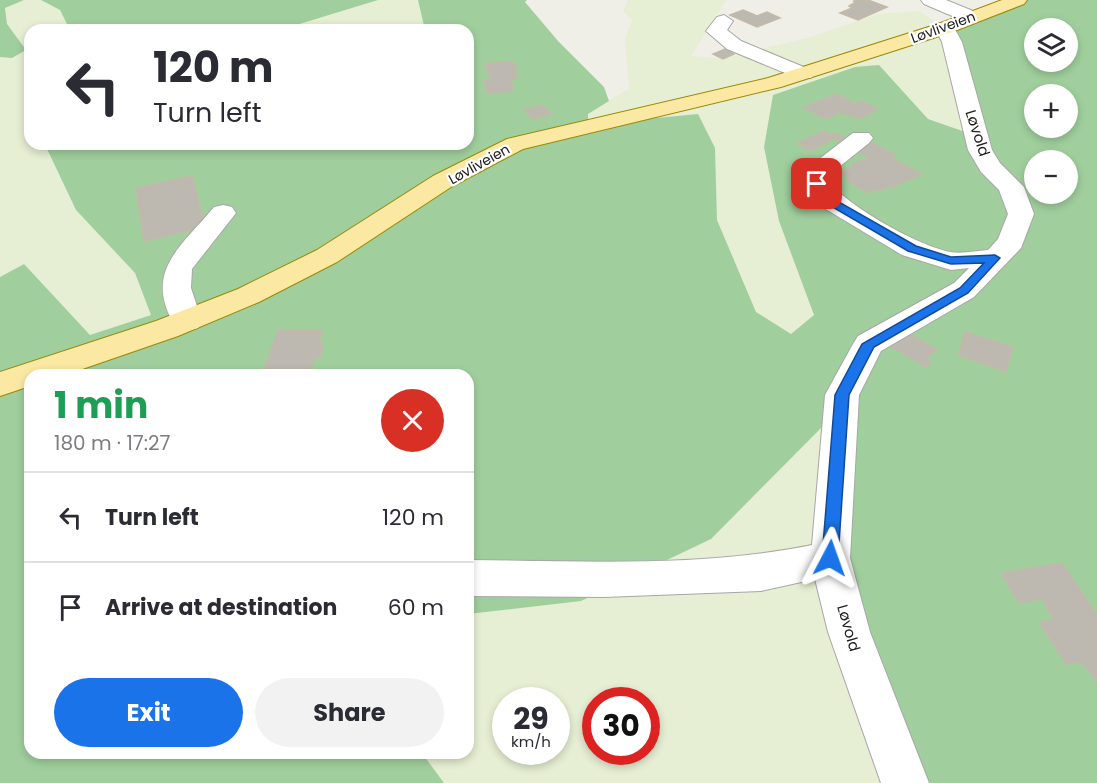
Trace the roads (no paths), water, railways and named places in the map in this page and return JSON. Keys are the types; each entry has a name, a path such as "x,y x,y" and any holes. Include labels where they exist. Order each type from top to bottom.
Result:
{"main road":[{"name":"Løvliveien","path":"49,369 110,350 187,321 268,286 327,256 496,152 545,136 804,74 958,22 1015,0"},
{"name":"Løvliveien","path":"0,384 24,377"}],"street":[{"path":"930,0 958,22"},
{"path":"724,21 717,30 734,45 804,74"},
{"name":"Løvold","path":"905,783 856,654 830,558 842,395 869,344 964,290 1011,242 1021,214 1011,186 990,167 980,150 952,42 958,22"},
{"path":"861,138 823,168 817,184 833,203 912,249 951,261 995,258"},
{"path":"187,321 176,288 178,267 223,213"},
{"path":"474,578 604,579 761,573 830,558"}]}
